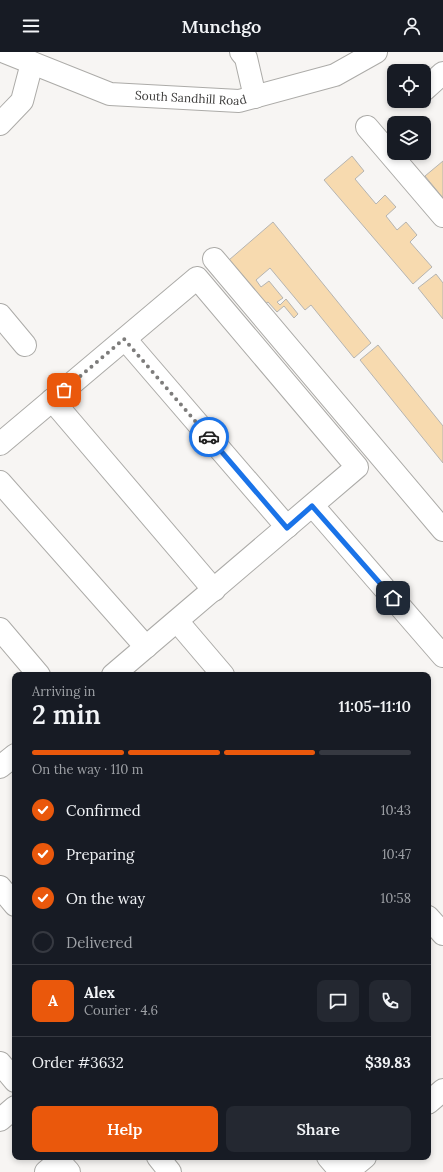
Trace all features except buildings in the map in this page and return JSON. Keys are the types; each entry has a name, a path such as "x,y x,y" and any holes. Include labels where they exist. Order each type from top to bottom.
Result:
{"street":[{"name":"South Sandhill Road","path":"5,52 110,94 239,102 335,75 376,52"},
{"path":"241,52 246,58 255,97"},
{"path":"0,124 22,101 32,63"},
{"path":"431,84 443,74"},
{"path":"367,126 443,216"},
{"path":"214,259 443,530"},
{"path":"0,444 197,278 357,467 117,672"},
{"path":"0,315 25,345"},
{"path":"124,339 287,528"},
{"path":"52,400 214,590"},
{"path":"0,482 146,647"},
{"path":"312,506 443,656"},
{"path":"177,621 220,672"},
{"path":"0,629 36,672"},
{"path":"0,767 12,757"},
{"path":"0,887 12,901"},
{"path":"431,920 443,934"},
{"path":"0,1063 12,1077"},
{"path":"431,1100 443,1090"},
{"path":"0,1120 12,1110"},
{"path":"160,1160 170,1172"},
{"path":"331,1160 341,1172"},
{"path":"347,1172 361,1160"},
{"path":"46,1172 60,1161 69,1172"}],"way so far":[{"path":"64,390 124,339 209,437"}],"route":[{"path":"209,437 287,528 312,506 393,598"}]}
